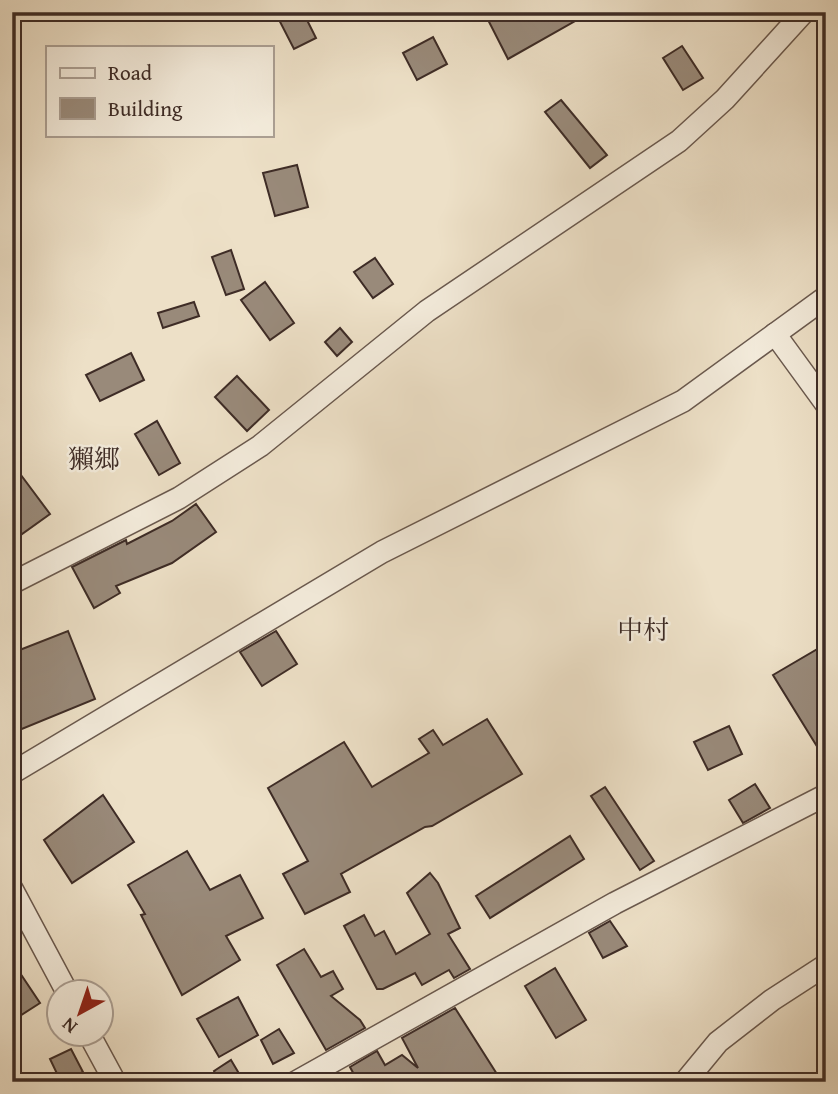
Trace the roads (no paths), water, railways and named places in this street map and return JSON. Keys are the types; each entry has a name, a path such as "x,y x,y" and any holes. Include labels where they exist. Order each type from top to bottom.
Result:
{"street":[{"path":"12,583 179,498 260,446 427,311 679,141 725,99 804,12"},
{"path":"12,772 382,552 683,401 826,297"},
{"path":"775,334 826,404"},
{"path":"296,1082 615,903 824,799"},
{"path":"12,890 59,978"},
{"path":"685,1082 718,1042 772,1000 826,965"},
{"path":"97,1048 115,1082"}],"district":[{"name":"獺郷","path":"94,459"},
{"name":"中村","path":"643,630"}]}
